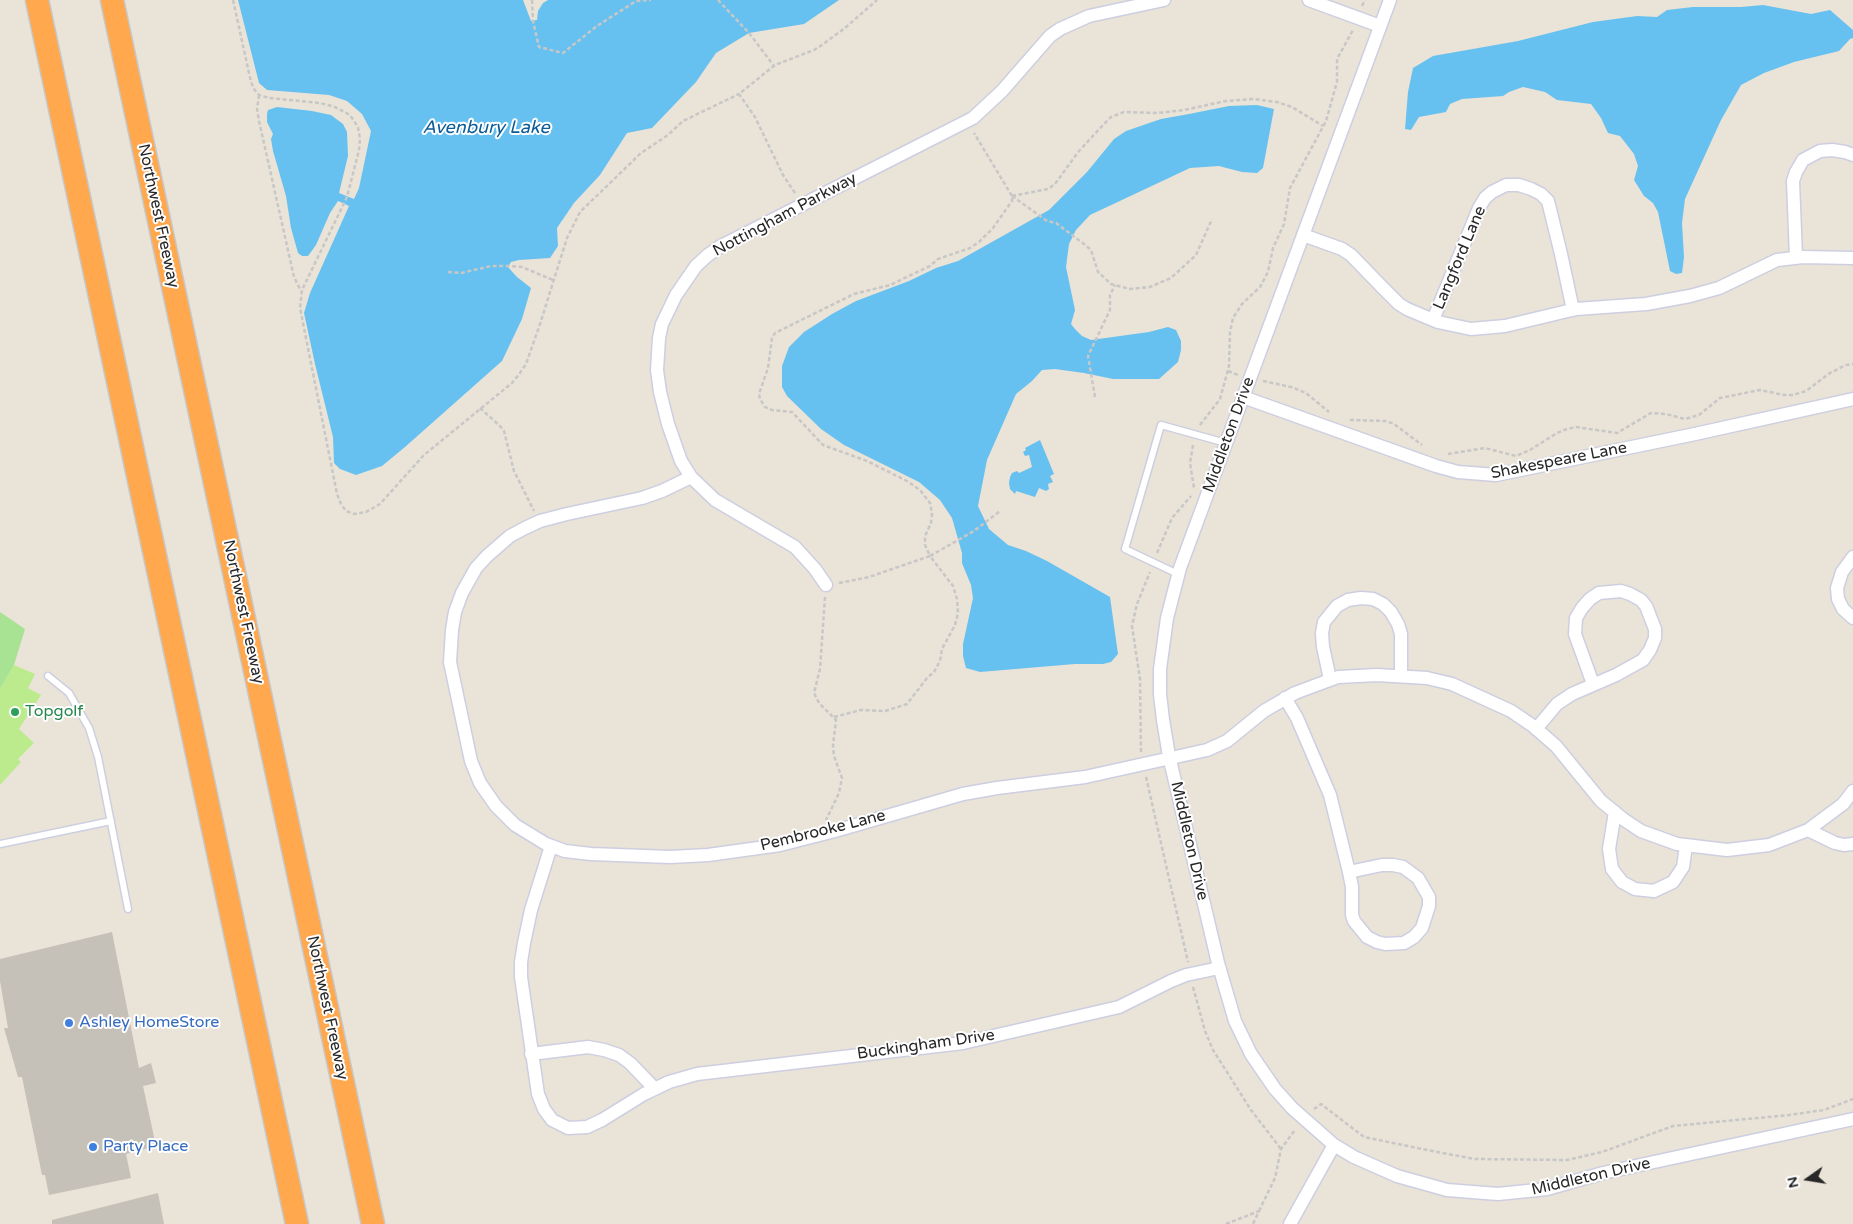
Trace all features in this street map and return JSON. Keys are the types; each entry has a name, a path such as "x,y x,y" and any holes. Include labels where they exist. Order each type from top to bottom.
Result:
{"highway":[{"path":"37,0 297,1224"},
{"name":"Northwest Freeway","path":"112,0 373,1224"}],"street":[{"name":"Nottingham Parkway","path":"826,585 816,569 795,547 715,500 691,476 675,446 660,392 657,355 659,338 668,309 684,282 708,255 720,246 967,122 986,107 1050,36 1060,29 1089,16 1164,0"},
{"path":"1308,0 1380,26"},
{"name":"Middleton Drive","path":"1390,0 1178,574 1167,618 1160,669 1163,720 1170,758 1219,968 1235,1020 1251,1054 1276,1090 1292,1108 1334,1145 1376,1168 1418,1183 1447,1190 1498,1194 1547,1189 1603,1173 1853,1120"},
{"path":"1796,258 1793,182 1796,172 1803,160 1820,151 1845,152 1853,155"},
{"name":"Langford Lane","path":"1434,320 1479,208 1485,198 1492,192 1506,185 1519,185 1531,189 1541,194 1548,201 1573,310"},
{"name":"Langford Lane","path":"1303,235 1342,249 1351,255 1399,304 1434,320 1471,329 1533,320 1590,307 1646,304 1708,292 1778,260 1796,258 1853,258"},
{"name":"Shakespeare Lane","path":"1243,397 1436,466 1458,472 1496,475 1687,436 1853,399"},
{"name":"Pembrooke Lane","path":"691,476 666,489 642,498 538,522 510,536 476,568 469,579 455,612 450,645 450,662 471,761 480,782 496,806 515,825 546,844 565,851 627,857 670,857 748,850 824,834 963,794 1085,776 1143,765 1215,747 1285,698 1330,679"},
{"path":"1853,557 1842,572 1837,588 1838,599 1843,609 1853,618"},
{"path":"1536,729 1557,704 1579,689 1593,684 1634,667 1643,660 1650,650 1655,638 1652,617 1646,606 1630,594 1621,591 1600,593 1590,599 1576,618 1575,634 1593,684"},
{"path":"1401,675 1401,634 1391,612 1373,599 1348,600 1337,606 1324,622 1322,633 1330,679 1352,676 1401,675 1427,678 1452,684 1511,711 1556,746 1601,801 1641,830 1662,840 1686,846 1727,850 1769,844 1808,830 1842,804 1853,791"},
{"path":"1285,698 1297,718 1330,795 1352,887 1352,915 1360,930 1367,937 1384,944 1404,943 1414,937 1422,928 1430,906 1429,897 1418,878 1403,867 1393,865 1349,872"},
{"path":"1615,812 1610,849 1612,869 1622,882 1635,889 1654,891 1673,882 1683,867 1686,846"},
{"path":"1808,830 1835,843 1853,844"},
{"name":"Buckingham Drive","path":"551,846 531,910 521,962 522,994 538,1094 544,1109 552,1120 568,1128 587,1127 602,1120 629,1102 669,1082 709,1072 963,1043 1119,1007 1171,980 1219,968"},
{"path":"531,1054 588,1047 604,1050 619,1055 630,1062 655,1089"},
{"path":"1290,1224 1334,1145"}],"lane":[{"path":"1178,574 1125,549 1161,425 1226,443"},
{"path":"48,676 69,693 89,728 98,757 128,909"},
{"path":"0,844 110,821"}],"path":[{"path":"233,0 251,82 259,95 269,98 320,103 335,107 350,115 358,127 360,139 347,196 301,293 300,308 336,494 346,511 354,514 366,512 380,504 424,455 512,383 526,364 574,222 587,204 602,192 641,153 668,135 683,120 739,94 774,66 814,50 845,28 877,0"},
{"path":"532,0 533,21 539,47 563,54 597,26 636,1 651,0"},
{"path":"718,0 748,33 774,66"},
{"path":"1281,1149 1251,1110 1213,1050 1205,1031 1190,974 1143,765 1140,735 1140,679 1132,626 1136,604 1167,527 1194,489 1190,456 1196,435 1220,399 1228,371 1233,318 1242,304 1260,286 1268,272 1273,248 1284,224 1290,188 1323,126 1337,82 1337,59 1352,32 1365,0"},
{"path":"739,94 755,117 783,175 803,204"},
{"path":"259,95 257,109 259,121 294,277 301,293"},
{"path":"1012,196 1048,189 1055,184 1079,151 1104,124 1111,117 1124,112 1158,113 1184,110 1226,100 1253,99 1277,102 1292,107 1323,126"},
{"path":"967,122 1012,196 1023,205 1056,223 1092,250 1098,272 1115,285 1130,289 1150,287 1171,278 1196,255 1212,220"},
{"path":"834,717 861,710 884,711 908,704 938,665 942,649 955,625 958,606 953,586 930,556 925,545 925,536 931,523 932,514 927,498 920,490 907,481 867,461 822,445 792,412 772,410 765,407 759,394 768,368 772,338 776,333 854,294 890,285 930,266 938,259 970,248 993,228 1012,201 1012,196"},
{"path":"448,272 461,273 491,266 513,267 528,269 554,280"},
{"path":"1095,396 1088,367 1088,356 1110,310 1110,295 1115,285"},
{"path":"1445,454 1457,454 1485,448 1516,456 1530,450 1557,432 1576,427 1617,433 1651,413 1666,414 1685,419 1692,418 1699,415 1720,398 1760,390 1784,395 1800,393 1830,373 1846,365 1853,364"},
{"path":"1228,371 1250,379 1306,393 1332,414"},
{"path":"480,408 504,432 514,471 538,522"},
{"path":"1347,419 1386,421 1394,424 1426,447"},
{"path":"824,834 827,817 842,786 842,778 833,751 836,720 819,703 814,693 820,669 826,585 869,577 930,556 974,531 1000,511"},
{"path":"1253,1224 1276,1178 1281,1149 1304,1119 1321,1104 1364,1137 1374,1140 1475,1159 1567,1160 1602,1152 1673,1126 1824,1110 1853,1099"},
{"path":"1226,1224 1259,1211"}],"green space":[{"path":"0,612 25,629 14,665 0,689"},
{"name":"Topgolf","path":"14,665 35,674 28,688 41,695 19,729 34,743 18,759 21,762 0,785 0,689"}],"water":[{"name":"Avenbury Lake","path":"238,0 523,0 531,21 537,20 538,11 543,3 548,0 839,0 804,24 749,33 716,53 696,82 652,128 627,133 600,175 574,203 557,228 558,246 550,258 519,260 511,262 508,267 531,288 522,319 502,361 382,466 356,475 340,469 334,463 333,437 304,313 310,293 349,206 338,201 330,213 316,245 308,256 302,256 298,253 291,228 286,196 273,151 271,139 273,134 267,122 267,114 268,110 277,107 312,111 331,115 343,124 347,132 348,156 339,193 354,199 359,188 371,131 362,114 347,101 329,95 267,90 259,83"},
{"path":"1763,5 1811,14 1830,10 1853,30 1853,38 1839,51 1794,62 1764,73 1741,85 1721,120 1685,199 1682,223 1684,257 1682,273 1676,274 1670,271 1658,212 1653,203 1644,196 1634,180 1638,166 1634,154 1620,136 1608,133 1601,118 1591,104 1557,100 1545,92 1523,87 1503,96 1462,99 1450,104 1446,112 1419,117 1411,130 1405,129 1408,92 1413,68 1433,56 1518,41 1593,22 1637,16 1657,17 1667,10 1693,7"},
{"path":"1257,105 1274,109 1263,168 1257,173 1242,172 1219,166 1190,168 1090,215 1076,230 1069,244 1066,267 1075,310 1071,324 1075,329 1082,336 1091,340 1149,332 1168,327 1176,330 1181,341 1178,362 1159,379 1113,379 1055,369 1042,370 1016,394 987,460 978,506 989,529 1008,545 1047,561 1110,597 1118,654 1111,662 1103,664 1075,664 980,672 966,668 963,644 973,598 971,585 962,563 962,553 952,518 940,500 919,482 844,445 821,429 787,396 782,387 782,366 789,347 804,332 856,301 909,281 936,268 958,261 1049,210 1087,172 1114,139 1126,131 1161,119 1229,106"},
{"path":"1040,440 1054,474 1050,476 1053,482 1048,484 1049,489 1046,491 1039,488 1035,497 1016,491 1015,494 1010,489 1010,477 1012,473 1017,471 1019,473 1032,467 1029,455 1025,456 1023,452 1026,450 1025,448"}],"building":[{"path":"112,932 139,1068 151,1063 156,1083 143,1086 156,1146 126,1154 131,1178 49,1195 45,1175 42,1175 22,1077 18,1077 4,1028 8,1028 0,981 0,959"},
{"path":"158,1193 164,1224 52,1224 52,1220"}],"place":[{"name":"Topgolf","path":"15,712"},
{"name":"Ashley HomeStore","path":"69,1023"},
{"name":"Party Place","path":"93,1147"}]}
